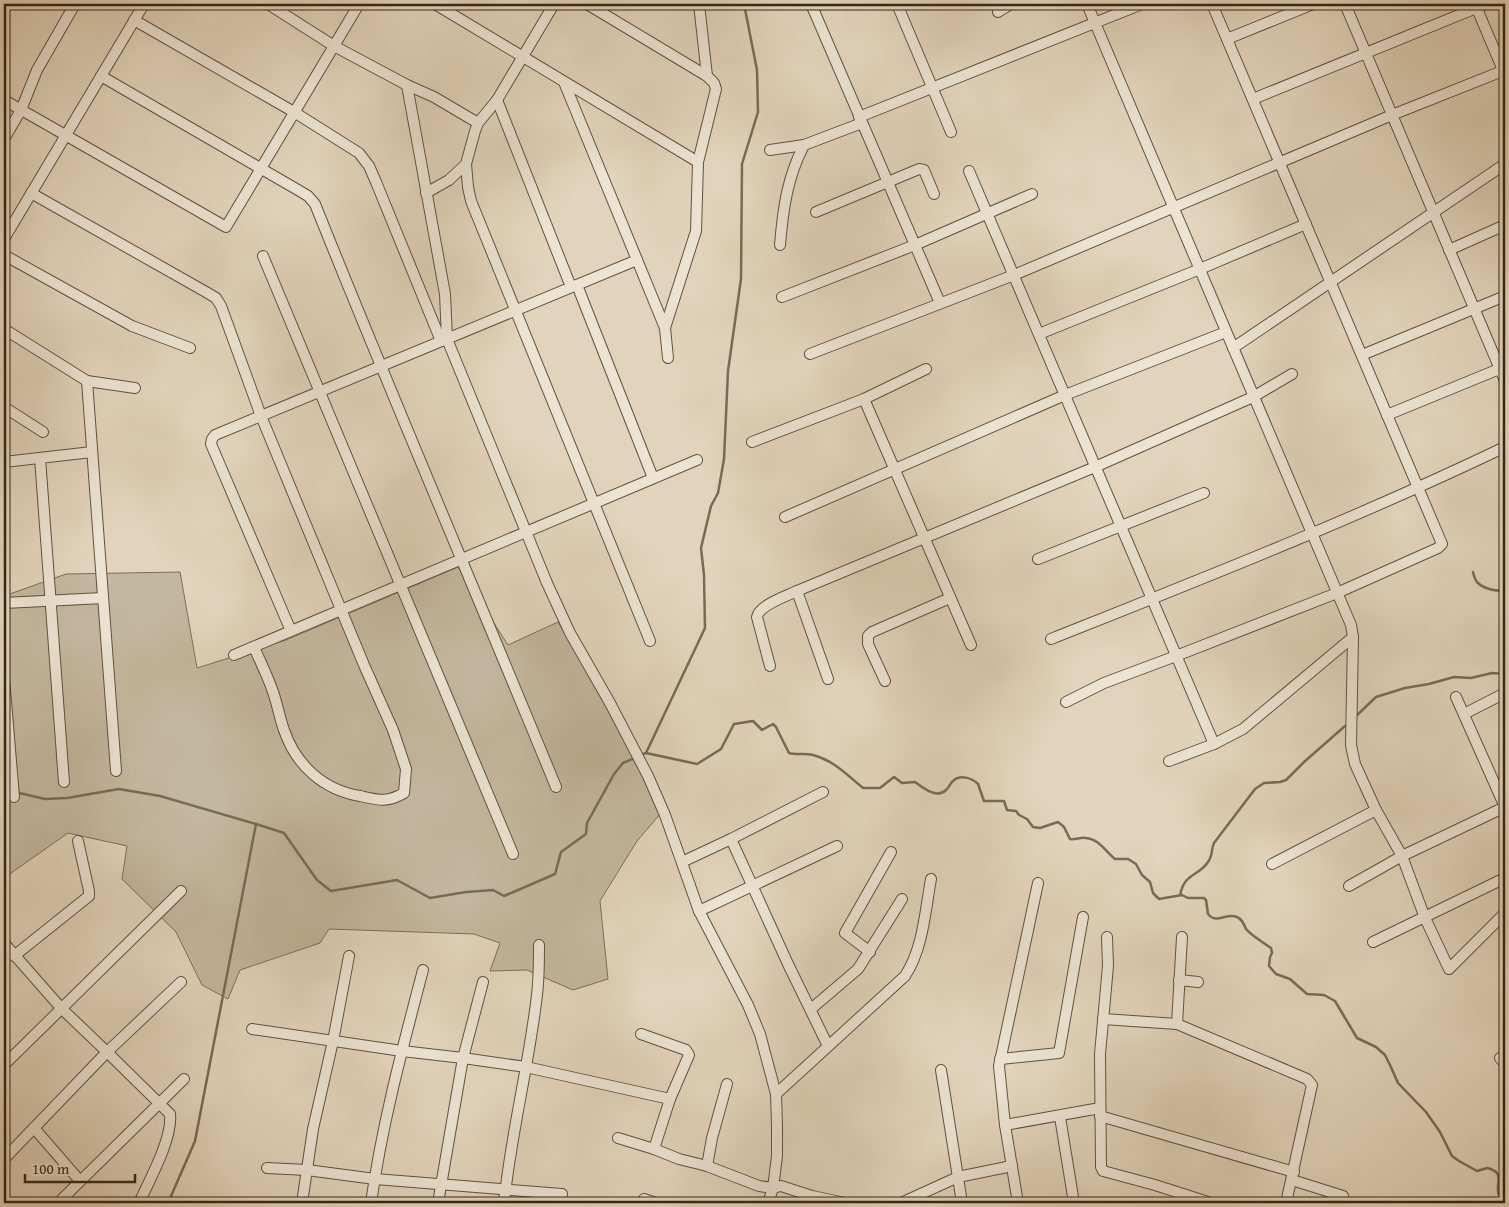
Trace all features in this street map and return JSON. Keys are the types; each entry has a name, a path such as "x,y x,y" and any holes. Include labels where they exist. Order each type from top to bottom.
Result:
{"street":[{"path":"4,139 21,110 37,70 75,4"},
{"path":"4,239 144,4"},
{"path":"268,4 334,46 407,85 434,97 478,123"},
{"path":"4,100 226,227 360,4"},
{"path":"435,4 698,162"},
{"path":"554,4 497,100 478,123 466,164 468,187 515,311 650,641"},
{"path":"587,4 706,76 714,83 716,89 698,162 696,231 665,328"},
{"path":"699,4 706,76"},
{"path":"811,4 940,303"},
{"path":"897,4 951,132"},
{"path":"998,12 1010,4"},
{"path":"1087,4 1351,625 1353,637 1352,745 1355,764 1376,810 1402,856 1425,918 1449,969 1505,914"},
{"path":"770,150 804,145 933,88 1142,4"},
{"path":"1066,702 1104,683 1337,593 1438,548 1442,544 1212,4"},
{"path":"1228,39 1313,4"},
{"path":"1345,4 1474,309 1503,368 1505,381"},
{"path":"810,354 1014,275 1392,115 1505,72 1479,5 1253,99"},
{"path":"134,20 294,112 359,153 369,166 570,632 648,776 665,815 699,912 755,1020 776,1094 777,1156 773,1188 768,1203"},
{"path":"101,76 308,196 315,204 380,367 556,787"},
{"path":"564,82 665,328 668,358"},
{"path":"407,85 445,294 444,340"},
{"path":"497,100 654,478"},
{"path":"780,245 785,199 804,145"},
{"path":"426,193 449,180 466,164"},
{"path":"1233,348 1505,164"},
{"path":"816,212 919,169 924,170 934,194"},
{"path":"969,170 1214,744"},
{"path":"32,193 216,298 221,306 261,416 403,756 406,769 404,793 394,799 381,800 350,795 325,784 307,771 297,759 290,745 272,690 254,647"},
{"path":"782,297 915,245 1032,194"},
{"path":"1039,334 1200,270 1306,224"},
{"path":"1449,250 1505,225"},
{"path":"4,255 132,326 190,348"},
{"path":"263,256 513,854"},
{"path":"291,631 211,444 215,435 637,260"},
{"path":"1362,355 1505,296"},
{"path":"4,329 87,381 134,388"},
{"path":"785,517 1065,395 1226,332"},
{"path":"1387,415 1503,368"},
{"path":"752,442 864,398 926,370"},
{"path":"770,666 757,617 758,612 764,607 797,591 1095,467 1253,397 1292,374"},
{"path":"87,381 116,771"},
{"path":"864,398 971,645"},
{"path":"4,407 43,432"},
{"path":"1051,639 1312,533 1418,488 1505,447"},
{"path":"4,462 92,452"},
{"path":"40,458 64,782"},
{"path":"234,656 697,460"},
{"path":"1038,559 1204,493"},
{"path":"797,591 828,679"},
{"path":"4,603 103,598"},
{"path":"886,681 868,644 868,636 872,632 950,598"},
{"path":"1169,761 1214,744 1243,728 1353,637"},
{"path":"4,678 6,734 14,797"},
{"path":"1464,714 1505,693"},
{"path":"1349,886 1402,856 1505,807 1456,697"},
{"path":"682,862 731,840 823,792"},
{"path":"1272,864 1376,810"},
{"path":"731,840 828,1046"},
{"path":"14,956 89,896 78,841"},
{"path":"699,912 837,846"},
{"path":"870,952 845,933 891,852"},
{"path":"1373,942 1505,878"},
{"path":"776,1094 898,983 911,967 920,938 931,879"},
{"path":"1018,1203 1005,1125 999,1072 1000,1059 1038,883"},
{"path":"4,1065 181,891"},
{"path":"811,1010 848,980 858,969 902,899"},
{"path":"1000,1059 1059,1053 1083,917"},
{"path":"1177,1024 1182,936"},
{"path":"1108,937 1108,966 1100,1054 1101,1167 1103,1171 1211,1203"},
{"path":"4,943 61,1008 170,1114 164,1145 139,1203"},
{"path":"504,1203 514,1129 538,993 539,945"},
{"path":"302,1203 313,1129 350,956"},
{"path":"371,1203 402,1051 424,970"},
{"path":"1179,980 1198,982"},
{"path":"4,1159 108,1052 181,982"},
{"path":"438,1203 463,1058 483,982"},
{"path":"1103,1019 1177,1024 1307,1079 1310,1082 1312,1085 1286,1203"},
{"path":"252,1029 333,1042 526,1067 670,1099"},
{"path":"641,1034 688,1052 689,1055 670,1099 654,1148"},
{"path":"941,1070 962,1203"},
{"path":"58,1203 184,1079"},
{"path":"707,1166 712,1138 727,1084"},
{"path":"1005,1125 1100,1112 1293,1176 1343,1196"},
{"path":"1060,1117 1074,1203"},
{"path":"34,1128 80,1181"},
{"path":"618,1138 654,1148 679,1159 707,1166 759,1186 773,1188 781,1186 812,1196 845,1203"},
{"path":"901,1203 958,1177 1012,1166"},
{"path":"267,1168 307,1170 375,1180 562,1194"},
{"path":"644,1199 656,1203"}],"shaded area":[{"path":"458,567 508,645 558,622 621,727 661,813 637,841 600,901 608,979 573,990 527,970 490,971 500,943 474,934 329,929 320,943 240,970 228,999 202,985 176,932 122,879 127,846 68,833 4,878 4,596 66,574 180,572 197,668 286,640"}],"waterway":[{"path":"646,753 705,628 704,575 701,548 711,506 718,493 724,459 728,371 741,279 742,164 758,112 757,70 744,4"},
{"path":"1473,572 1476,581 1484,587 1505,590"},
{"path":"1356,716 1376,697 1405,688 1454,677 1471,678 1492,673 1505,674"},
{"path":"640,755 646,753 697,764 721,749 734,724 753,721 762,730 773,724 789,753 813,755 827,760 863,788 880,788 894,777 902,783 915,782 930,792 938,793 946,790 956,779 966,778 978,784 984,801 1004,801 1007,810 1016,811 1027,819 1033,827 1040,828 1058,822 1064,827 1070,839 1084,838 1095,841 1115,859 1128,859 1136,864 1142,875 1150,882 1153,893 1159,899 1182,895 1188,898 1204,898 1208,914 1211,917 1233,916 1239,918 1248,931 1271,948 1272,953 1269,966 1276,974 1290,979 1307,994 1324,995 1335,1001 1357,1038 1376,1047 1385,1055 1398,1083 1426,1112 1440,1132 1452,1156 1477,1171 1487,1168 1498,1174 1498,1193 1502,1203"},
{"path":"1180,895 1188,878 1208,862 1214,843 1255,789 1264,783 1286,780 1345,726"},
{"path":"15,792 45,799 67,798 119,789 160,796 256,824 284,833 317,880 331,891 397,880 430,898 493,890 504,896 555,874 561,852 586,834 587,823 614,774 623,763 635,758"},
{"path":"4,791 10,792"},
{"path":"168,1203 195,1141 256,824"}]}
